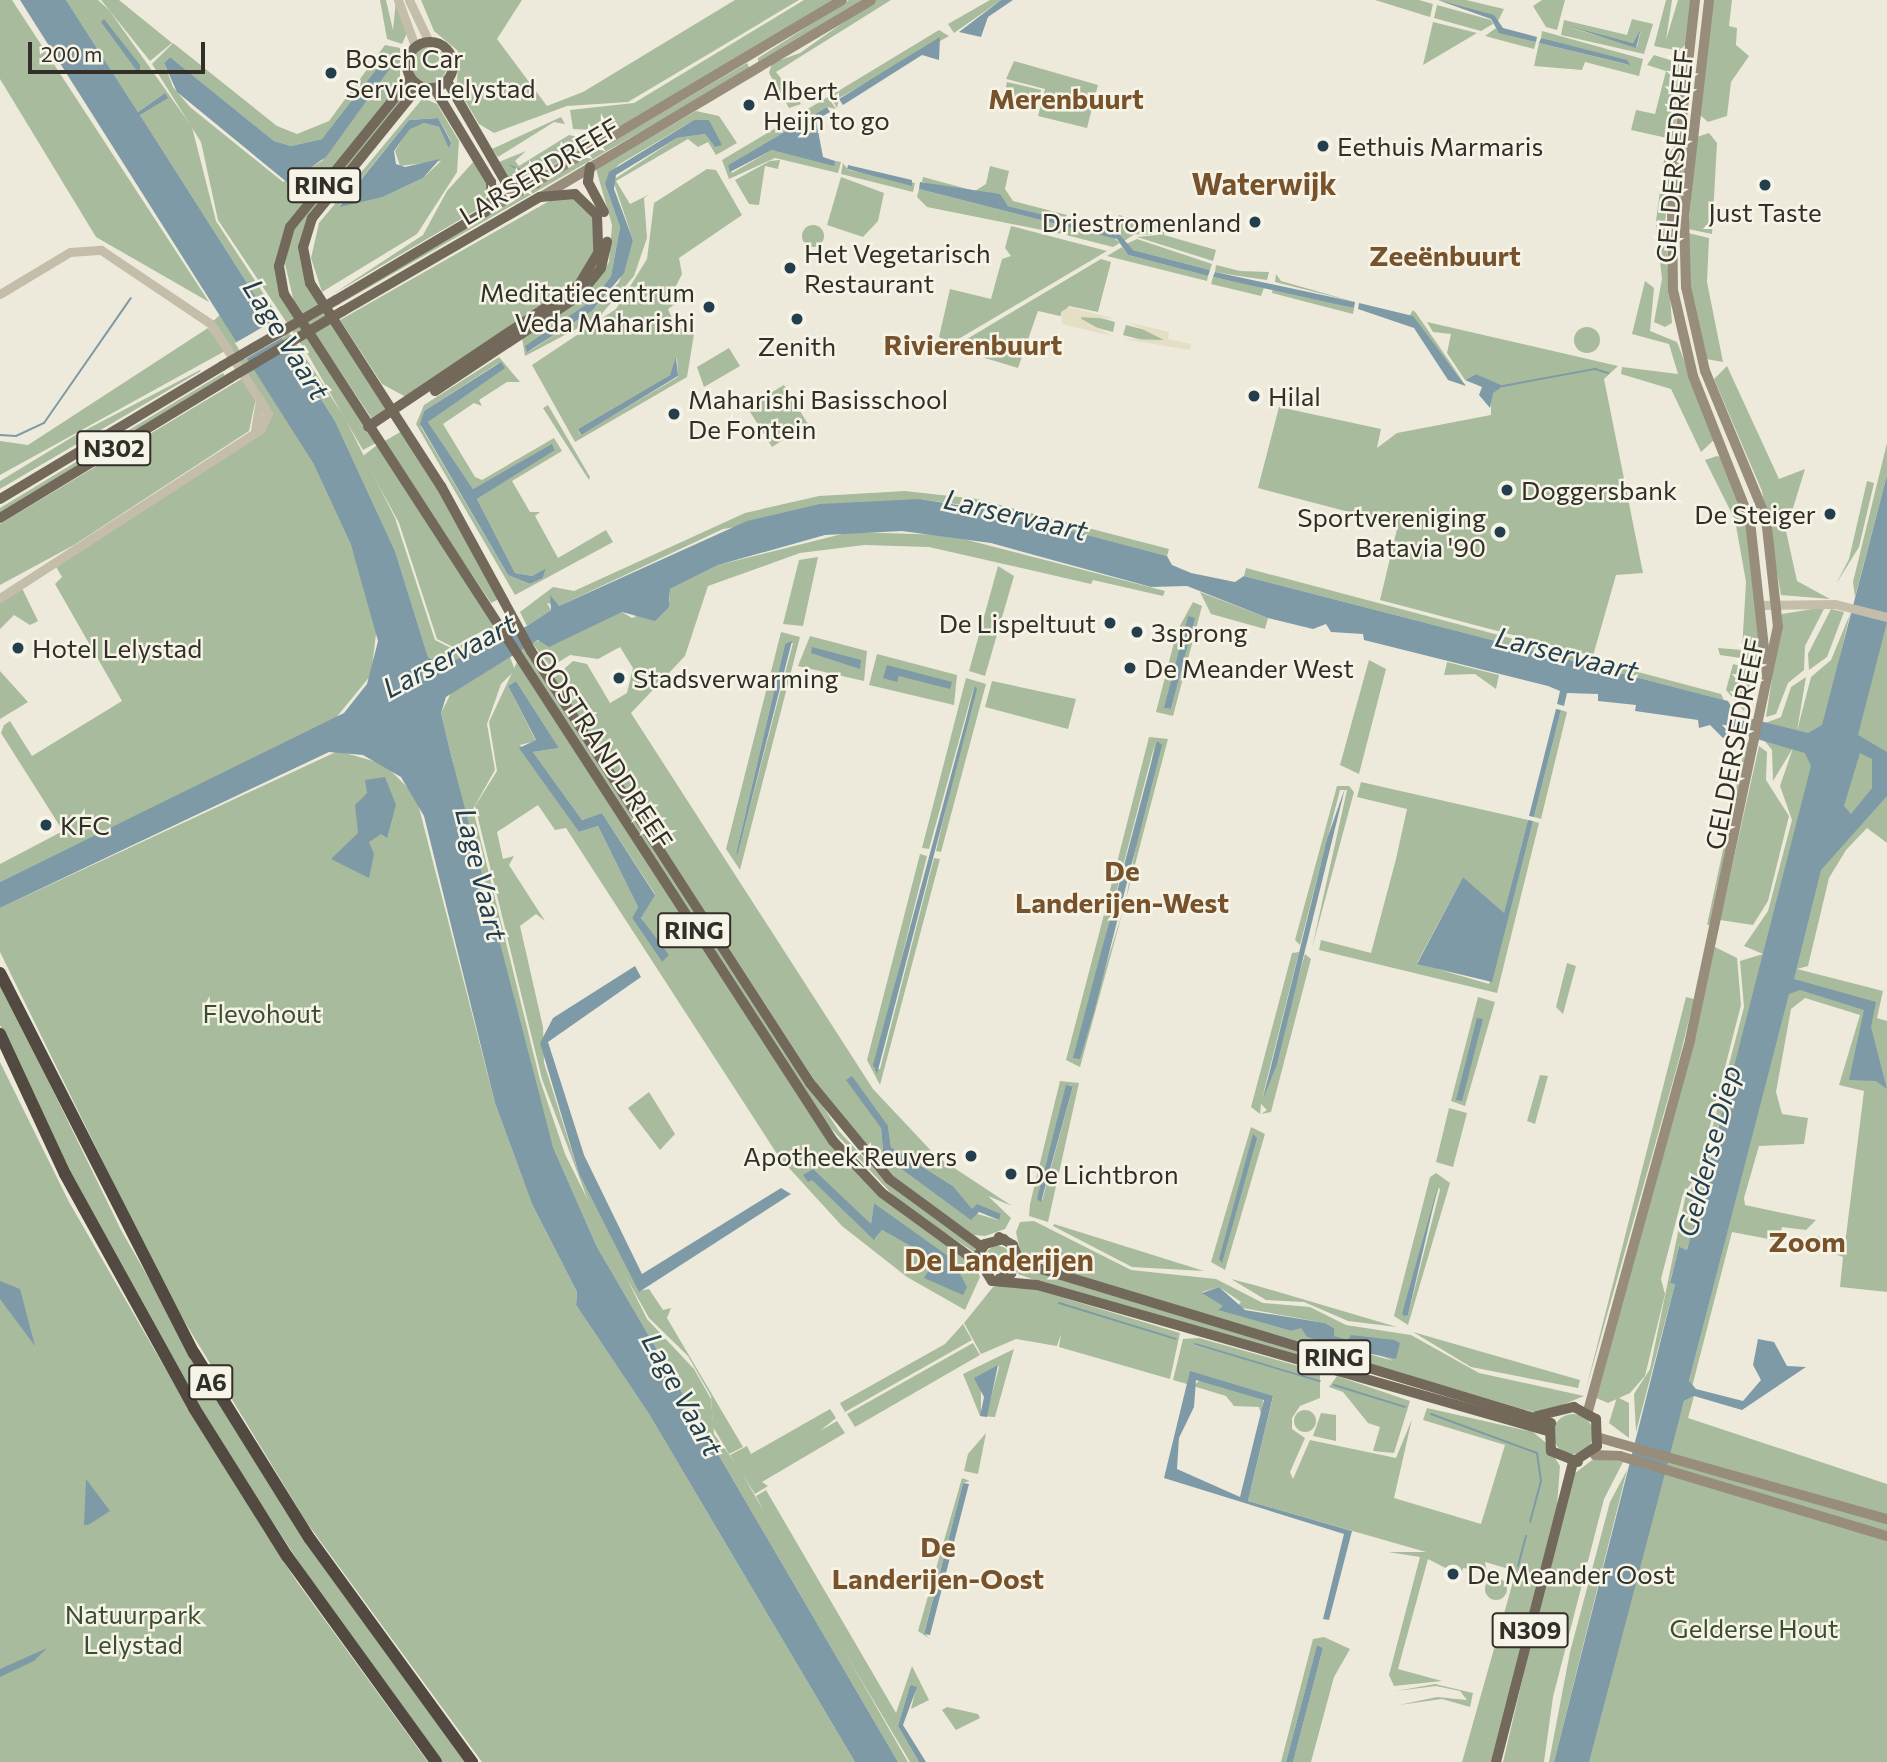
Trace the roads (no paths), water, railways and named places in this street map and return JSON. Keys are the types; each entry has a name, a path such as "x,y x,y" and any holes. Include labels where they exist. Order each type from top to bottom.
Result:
{"highway":[{"name":"A6","path":"0,973 194,1353 310,1539 472,1762"},
{"name":"A6","path":"0,1034 65,1174 194,1408 294,1567 436,1762"}],"main road":[{"name":"LARSERDREEF","path":"0,499 842,0"},
{"name":"LARSERDREEF","path":"0,518 230,378 871,0"},
{"name":"GELDERSEDREEF","path":"1695,0 1670,227 1680,330 1744,498 1768,666 1763,712"},
{"name":"GELDERSEDREEF","path":"1582,1410 1611,1324 1661,1139 1763,712 1778,604 1759,495 1693,327 1684,231 1709,0"},
{"path":"429,42 450,54 447,81 434,88 415,83 407,60 415,47 429,42"},
{"name":"LARSERDREEF","path":"447,81 494,163 511,184 536,183"},
{"name":"OOSTRANDDREEF","path":"415,83 316,212 303,247 314,291 404,429 531,651 843,1129 889,1179 954,1228 979,1252"},
{"name":"OOSTRANDDREEF","path":"415,83 290,227 278,265 286,300 833,1141 881,1193 947,1241 979,1252"},
{"name":"LARSERDREEF","path":"434,88 486,173 494,191 485,212"},
{"path":"370,429 591,285 608,233 588,182 590,167"},
{"path":"404,429 408,405 572,292 590,271 601,239 595,209 575,194 540,197"},
{"path":"384,398 408,405"},
{"path":"979,1252 1002,1240 1018,1260 1012,1277"},
{"name":"RING","path":"979,1252 993,1279 1012,1277 1531,1428 1549,1427 1582,1410"},
{"name":"RING","path":"1018,1260 1042,1270 1531,1416 1549,1427"},
{"path":"1582,1410 1600,1435 1620,1443 1887,1519"},
{"path":"1549,1427 1570,1460 1595,1452 1618,1455 1887,1536"},
{"path":"1595,1452 1600,1435"},
{"name":"N309","path":"1496,1762 1570,1460"}],"street":[{"path":"398,0 415,47"},
{"path":"409,0 429,42"},
{"path":"0,294 70,252 101,250 211,324 260,399 255,431 0,598"},
{"path":"0,591 65,555"},
{"path":"1761,605 1840,605 1887,617"}],"water":[{"path":"20,0 66,0 138,112 165,93 168,98 140,115 335,421 395,551 428,657 443,666 527,626 551,610 550,595 559,606 747,521 820,504 920,499 995,511 1167,556 1172,565 1191,573 1235,582 1244,576 1728,701 1736,715 1808,733 1822,725 1887,475 1887,622 1858,735 1887,752 1887,796 1821,870 1794,979 1876,1002 1871,1027 1887,1089 1876,1081 1849,1080 1864,1010 1800,990 1789,994 1689,1381 1696,1389 1743,1401 1761,1380 1753,1365 1758,1339 1774,1342 1787,1366 1806,1367 1742,1410 1694,1396 1684,1401 1589,1762 1554,1762 1675,1284 1670,1283 1679,1247 1687,1250 1811,766 1805,753 1733,732 1723,738 1710,725 1699,728 1698,720 1635,711 1636,705 1598,701 1598,694 1567,693 1564,706 1557,704 1560,691 1548,686 1364,640 1363,634 1331,632 1326,624 1313,629 1268,618 1187,586 1151,587 991,543 902,531 825,535 718,565 670,589 669,607 655,621 622,612 549,647 538,640 446,697 441,713 553,1147 597,1247 898,1762 855,1762 649,1414 576,1305 577,1292 532,1204 495,1103 424,816 401,777 363,755 329,752 0,908 0,882 344,713 367,684 378,641 351,545 313,463","holes":["1860,753 1872,759 1872,788 1851,814 1844,806"]},
{"path":"1001,0 1013,0 988,17 981,37 959,32"},
{"path":"1438,0 1494,15 1503,28 1537,37 1536,42 1499,33 1491,19"},
{"path":"104,19 140,65 140,75 101,22"},
{"path":"1568,26 1633,43 1641,29 1636,48"},
{"path":"940,37 939,60 922,55 843,105 839,99"},
{"path":"1541,38 1627,60 1630,65 1539,43"},
{"path":"170,57 274,141 291,146 322,139 383,61 393,64 326,157 288,183 177,92 164,63"},
{"path":"827,107 830,112 816,120 823,157 835,161 834,166 772,150 730,172 728,165"},
{"path":"438,118 451,142 449,149 439,127 424,123 410,129 394,151 396,164 405,167 440,159 423,178 383,197 339,207 409,120"},
{"path":"694,120 709,120 722,145 715,147 705,134 677,138 616,175 614,189 633,240 624,273 592,311 527,352 525,346 593,300 611,276 620,227 605,184 609,172"},
{"path":"578,142 522,173 507,164 521,169"},
{"path":"848,165 912,180 912,186 847,169"},
{"path":"920,182 1000,194 1008,206 1065,220 1064,226 919,189"},
{"path":"1069,221 1119,234 1133,250 1210,270 1208,276 1128,255 1117,239 1068,227"},
{"path":"1215,272 1355,302 1354,308 1213,277"},
{"path":"1359,303 1413,316 1466,386 1448,380 1414,328 1358,309"},
{"path":"676,357 678,376 581,435 578,429 670,375"},
{"path":"501,362 505,368 428,422 473,489 552,444 555,450 477,499 515,573 532,576 546,568 543,578 530,584 508,575 420,424 424,411"},
{"path":"1476,374 1503,386 1493,393 1490,408 1479,395 1482,387 1465,380"},
{"path":"1188,616 1195,618 1171,709 1164,708"},
{"path":"792,641 738,853 736,854 785,644"},
{"path":"812,647 861,660 860,669 811,653"},
{"path":"887,665 952,682 950,689 899,676 897,682 883,678"},
{"path":"516,681 559,748 533,752 582,820 602,813 655,895 641,918 669,955 662,962 632,918 638,907 598,826 579,832 519,748 536,740 508,686"},
{"path":"975,686 977,689 877,1074 873,1065"},
{"path":"1556,709 1561,710 1534,817 1529,816"},
{"path":"1157,741 1162,745 1094,1012 1080,1059 1073,1058"},
{"path":"385,777 396,805 387,838 381,834 369,842 374,854 369,878 331,859 358,833 355,805 367,793 365,780"},
{"path":"1345,788 1277,1064 1263,1099 1327,839"},
{"path":"1528,820 1533,821 1492,982 1417,964 1463,877 1504,913"},
{"path":"635,966 641,977 548,1042 584,1155 642,1274 781,1188 791,1194 639,1292 579,1174 540,1043 553,1018"},
{"path":"1477,1018 1483,1019 1462,1101 1456,1100"},
{"path":"852,1076 888,1126 891,1147 953,1186 972,1209 977,1204 1001,1214 999,1220 979,1212 971,1220 899,1167 883,1151 881,1128 846,1080"},
{"path":"1066,1085 1073,1086 1041,1202 1037,1199"},
{"path":"1253,1134 1257,1138 1222,1263 1219,1259"},
{"path":"813,1169 871,1224 874,1203 952,1259 967,1287 963,1295 924,1278 935,1260 882,1230 874,1240 812,1180 808,1182 803,1175"},
{"path":"1438,1186 1408,1315 1404,1316 1402,1313"},
{"path":"0,1281 20,1289 35,1346 0,1299"},
{"path":"1219,1287 1245,1310 1325,1323 1334,1328 1334,1336 1348,1340 1351,1335 1394,1340 1400,1343 1396,1359 1337,1347 1307,1337 1301,1328 1291,1331 1218,1310 1223,1306 1202,1293"},
{"path":"998,1365 987,1417 980,1416 984,1397 974,1378"},
{"path":"1190,1371 1273,1396 1248,1501 1352,1531 1329,1620 1323,1619 1344,1534 1164,1478","holes":["1196,1380 1264,1400 1240,1497 1177,1469 1179,1438 1194,1407"]},
{"path":"86,1479 110,1511 84,1525"},
{"path":"963,1483 969,1484 930,1635 924,1634"},
{"path":"1317,1645 1323,1648 1293,1762 1286,1762"},
{"path":"47,1648 34,1661 0,1677 0,1669"},
{"path":"910,1685 917,1687 903,1725 926,1762 919,1762 898,1726"}],"waterway":[{"path":"0,435 16,436 44,423 131,298"},
{"path":"1503,386 1595,369 1608,373"},
{"path":"1059,1303 1176,1339"},
{"path":"1195,1344 1320,1381"},
{"path":"1334,1385 1405,1407"},
{"path":"1431,1414 1537,1453 1541,1481 1530,1522"},
{"path":"1518,1566 1526,1536"}],"place":[{"name":"Bosch Car Service Lelystad","path":"331,73"},
{"name":"Albert Heijn to go","path":"749,105"},
{"name":"Eethuis Marmaris","path":"1323,146"},
{"name":"Just Taste","path":"1765,185"},
{"name":"Driestromenland","path":"1255,222"},
{"name":"Het Vegetarisch Restaurant","path":"790,268"},
{"name":"Meditatiecentrum Veda Maharishi","path":"709,307"},
{"name":"Zenith","path":"797,319"},
{"name":"Hilal","path":"1254,396"},
{"name":"Maharishi Basisschool De Fontein","path":"674,414"},
{"name":"Doggersbank","path":"1507,490"},
{"name":"De Steiger","path":"1830,514"},
{"name":"Sportvereniging Batavia '90","path":"1500,532"},
{"name":"De Lispeltuut","path":"1110,623"},
{"name":"3sprong","path":"1137,632"},
{"name":"Hotel Lelystad","path":"18,648"},
{"name":"De Meander West","path":"1130,668"},
{"name":"Stadsverwarming","path":"619,678"},
{"name":"KFC","path":"46,825"},
{"name":"Apotheek Reuvers","path":"971,1156"},
{"name":"De Lichtbron","path":"1011,1174"},
{"name":"De Meander Oost","path":"1453,1574"}],"district":[{"name":"Merenbuurt","path":"1066,98"},
{"name":"Waterwijk","path":"1264,183"},
{"name":"Zeeënbuurt","path":"1445,255"},
{"name":"Rivierenbuurt","path":"973,344"},
{"name":"De Landerijen-West","path":"1122,886"},
{"name":"Zoom","path":"1807,1241"},
{"name":"De Landerijen","path":"999,1259"},
{"name":"De Landerijen-Oost","path":"938,1562"}],"water label":[{"name":"Lage Vaart","path":"287,339"},
{"name":"Larservaart","path":"1016,514"},
{"name":"Larservaart","path":"1567,653"},
{"name":"Larservaart","path":"449,655"},
{"name":"Lage Vaart","path":"482,874"},
{"name":"Gelderse Diep","path":"1708,1151"},
{"name":"Lage Vaart","path":"683,1394"}],"park label":[{"name":"Flevohout","path":"262,1013"},
{"name":"Gelderse Hout","path":"1754,1628"},
{"name":"Natuurpark Lelystad","path":"133,1629"}]}
